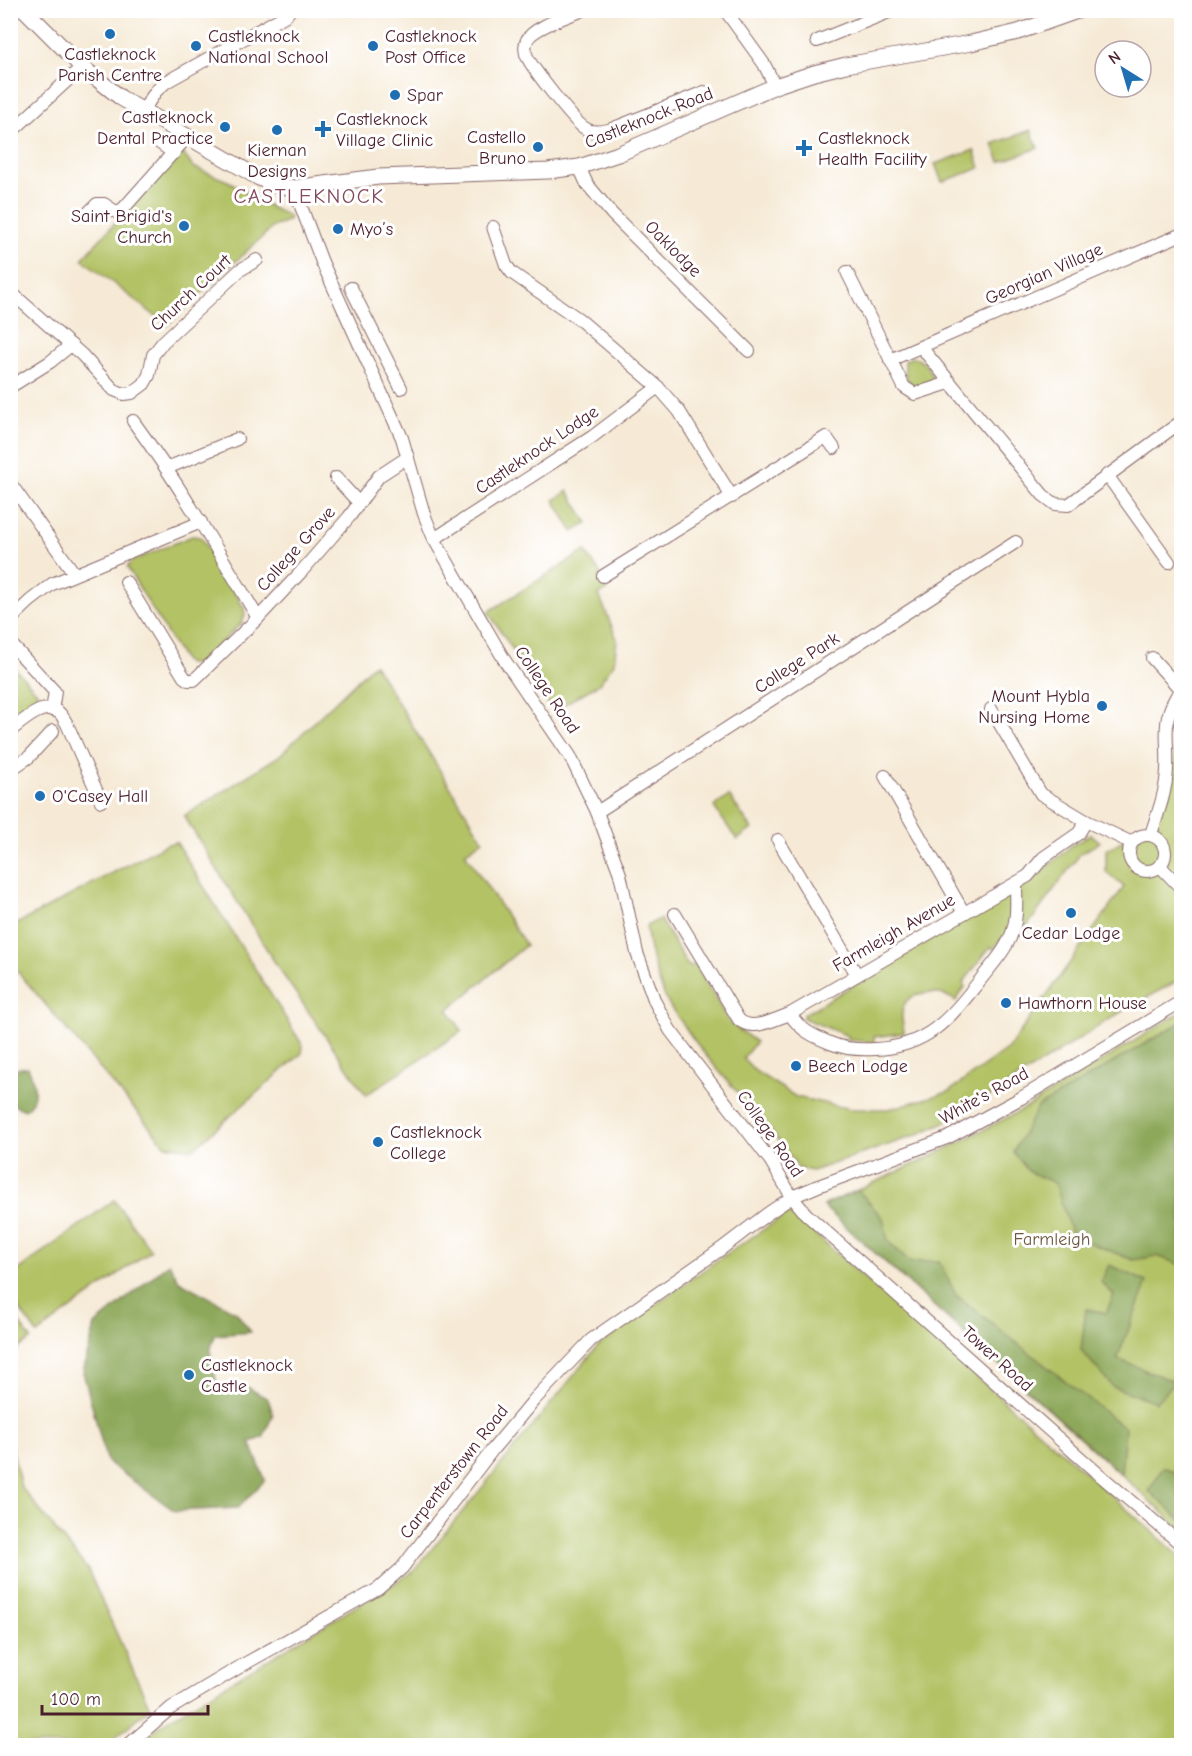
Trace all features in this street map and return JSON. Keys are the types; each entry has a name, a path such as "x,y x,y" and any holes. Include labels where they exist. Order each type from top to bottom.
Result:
{"main road":[{"name":"Castleknock Road","path":"25,10 82,67 142,112 259,178 275,185 294,188 378,177 548,171 579,167 618,154 776,86 846,65 971,44 1018,32 1080,10"}],"street":[{"path":"142,112 156,91 166,82 286,15 290,10"},
{"path":"583,10 534,32 528,38 525,48 528,60 582,127 593,132 609,130 704,92"},
{"path":"725,10 776,86"},
{"path":"817,41 894,10"},
{"path":"10,133 82,67"},
{"path":"86,215 97,204 104,204 116,212 123,209 187,137"},
{"path":"158,142 174,153"},
{"name":"Oaklodge","path":"579,167 582,176 596,196 749,351"},
{"name":"College Road","path":"294,188 322,262 396,423 434,539 505,662 570,756 597,812 620,874 637,953 656,1002 670,1030 770,1160 792,1197"},
{"path":"493,227 506,265 512,273 580,320 658,387 679,411 732,497"},
{"name":"Georgian Village","path":"890,360 1182,234"},
{"name":"Church Court","path":"71,345 92,364 114,390 124,394 132,393 139,389 148,375 153,355 164,342 240,270 258,260"},
{"path":"847,272 904,387 915,394 950,383"},
{"path":"351,288 402,388"},
{"path":"10,387 50,362 71,345 14,295"},
{"path":"354,332 368,324"},
{"path":"921,347 1043,495 1055,504 1068,505 1182,421"},
{"name":"Castleknock Lodge","path":"434,539 589,439 658,387"},
{"name":"College Grove","path":"133,421 167,468 258,618"},
{"path":"603,576 826,437 834,448"},
{"path":"167,468 237,439"},
{"name":"College Grove","path":"126,582 184,677 194,680 258,618 301,572 359,503 378,476 408,456"},
{"path":"1107,475 1169,562"},
{"name":"College Grove","path":"336,478 359,503"},
{"path":"10,483 74,573"},
{"path":"10,620 42,591 74,573 201,522"},
{"name":"College Park","path":"597,812 1016,542"},
{"path":"11,644 55,692 52,710"},
{"path":"1151,834 1165,786 1166,723 1171,705 1181,688 1152,658"},
{"path":"10,731 39,711 46,709 59,713 67,724 101,801"},
{"path":"991,710 1041,794 1086,821 1131,843"},
{"path":"12,765 29,757 53,731"},
{"path":"885,776 964,914"},
{"name":"Farmleigh Avenue","path":"675,914 739,1020 745,1025 752,1026 790,1014 1028,876 1043,858 1078,833 1086,821"},
{"path":"1143,834 1151,834 1163,842 1166,856 1160,866 1151,871 1137,868 1129,857 1131,843 1143,834"},
{"path":"778,840 857,975"},
{"path":"1160,866 1182,889"},
{"path":"790,1014 797,1025 812,1035 841,1048 891,1049 918,1041 935,1031 952,1015 998,958 1012,934 1017,915 1016,883"},
{"name":"White's Road","path":"792,1197 947,1138 1021,1098 1182,1001"},
{"name":"Tower Road","path":"792,1197 806,1214 1094,1470 1182,1545"},
{"name":"Carpenterstown Road","path":"127,1746 171,1708 378,1589 402,1568 493,1449 534,1400 591,1340 792,1197"}],"green space":[{"path":"1031,130 1038,148 1000,162 993,144"},
{"path":"974,150 980,168 942,182 935,164"},
{"path":"181,151 193,167 230,182 289,216 289,220 273,227 167,325 82,259"},
{"path":"913,357 930,371 932,378 928,385 915,385 908,381 905,360"},
{"path":"568,491 588,523 573,532 554,500"},
{"path":"192,536 201,537 244,608 245,615 242,623 198,664 188,664 183,660 127,567 132,561"},
{"path":"585,551 608,589 599,595 617,639 614,663 599,684 553,711 488,612"},
{"path":"10,663 44,700 11,723 10,723"},
{"path":"374,664 483,840 465,853 526,945 448,1010 462,1031 366,1095 279,969 184,816 279,756"},
{"path":"1180,716 1181,979 1127,1008 962,1114 914,1136 812,1171 798,1168 771,1131 696,1043 669,1004 655,971 646,926 660,919 688,966 695,965 730,1023 756,1042 743,1058 755,1071 796,1097 851,1109 889,1109 948,1092 1008,1049 1124,887 1106,872 1106,850 1144,828 1171,792 1176,730"},
{"path":"729,796 752,829 737,840 714,807"},
{"path":"1091,834 1100,842 1080,854 1022,933 1000,940 994,949 990,947 963,983 965,987 956,1001 941,994 915,995 904,1005 902,1016 904,1033 874,1037 874,1042 848,1040 848,1036 803,1018 803,1015 1029,883 1072,845"},
{"path":"176,842 303,1046 302,1053 193,1149 165,1145 11,964 11,927 165,845"},
{"name":"Farmleigh","path":"1181,1012 1181,1529 823,1206 930,1157 1026,1108"},
{"path":"1181,1022 1181,1265 1157,1256 1133,1260 1072,1236 1055,1183 1029,1172 1013,1152 1038,1107"},
{"path":"11,1063 14,1069 28,1067 32,1079 34,1095 25,1110 11,1104"},
{"path":"858,1190 883,1218 888,1241 910,1262 939,1261 956,1295 1125,1428 1121,1474 823,1206"},
{"path":"114,1200 151,1250 37,1334 11,1297 11,1276"},
{"path":"790,1212 1181,1557 1181,1745 133,1746 171,1718 413,1572 597,1347 716,1261"},
{"path":"169,1263 179,1281 236,1312 251,1332 215,1335 210,1351 218,1389 247,1387 268,1399 273,1414 263,1438 250,1442 265,1480 238,1508 175,1511 107,1462 83,1372 95,1325"},
{"path":"1109,1265 1147,1282 1117,1359 1175,1382 1156,1402 1113,1387 1081,1350 1086,1309 1106,1313 1114,1295 1101,1282"},
{"path":"10,1311 31,1339 11,1354 10,1354"},
{"path":"11,1444 21,1487 88,1570 150,1708 106,1745 11,1745"},
{"path":"1163,1467 1181,1475 1181,1520 1149,1491"}],"place":[{"name":"Castleknock Parish Centre","path":"110,34"},
{"name":"Castleknock National School","path":"196,46"},
{"name":"Castleknock Post Office","path":"373,46"},
{"name":"Spar","path":"395,95"},
{"name":"Castleknock Dental Practice","path":"225,127"},
{"name":"Castleknock Village Clinic","path":"323,129"},
{"name":"Kiernan Designs","path":"277,130"},
{"name":"Castello Bruno","path":"538,147"},
{"name":"Castleknock Health Facility","path":"804,148"},
{"name":"Saint Brigid's Church","path":"184,226"},
{"name":"Myo’s","path":"338,229"},
{"name":"Mount Hybla Nursing Home","path":"1102,706"},
{"name":"O'Casey Hall","path":"40,796"},
{"name":"Cedar Lodge","path":"1071,913"},
{"name":"Hawthorn House","path":"1006,1003"},
{"name":"Beech Lodge","path":"796,1066"},
{"name":"Castleknock College","path":"378,1142"},
{"name":"Castleknock Castle","path":"189,1375"}],"district":[{"name":"CASTLEKNOCK","path":"309,196"}]}
